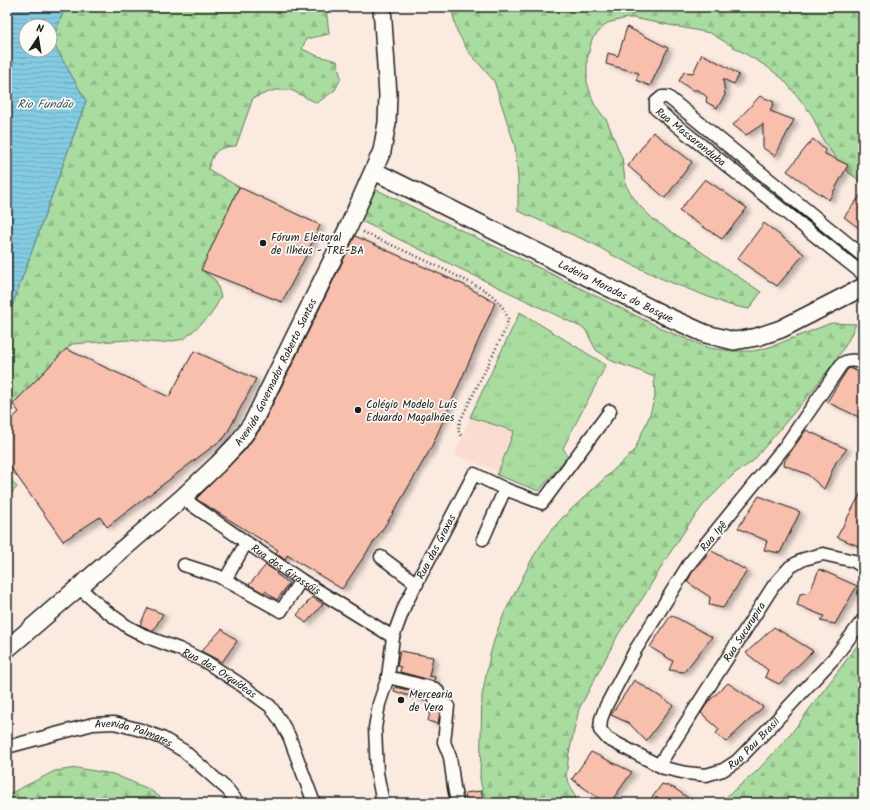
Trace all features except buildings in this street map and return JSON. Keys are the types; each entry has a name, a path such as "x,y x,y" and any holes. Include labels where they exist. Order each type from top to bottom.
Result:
{"main road":[{"name":"Avenida Governador Roberto Santos","path":"7,649 182,498 233,448 254,422 349,226 382,151 387,123 388,95 382,7"},
{"name":"Ladeira Moradas do Bosque","path":"374,171 668,317 706,334 734,341 757,337 780,329 863,287"}],"street":[{"name":"Rua Massaranduba","path":"863,256 668,97 662,97 656,102 656,109 863,274"},
{"path":"712,154 722,140"},
{"path":"772,202 782,190"},
{"name":"Rua Ipê","path":"608,739 600,730 601,719 606,706 636,649 689,564 786,445 841,365 844,362 851,360 863,363"},
{"name":"Rua das Graxas","path":"383,803 377,773 376,728 379,704 388,677 393,637 403,611 474,474 505,489 542,503 610,411"},
{"path":"483,539 505,489"},
{"name":"Rua dos Girassóis","path":"182,498 301,580 393,637"},
{"path":"225,580 246,543"},
{"name":"Rua Sucurupira","path":"659,765 774,585 790,567 804,559 823,554 854,561 863,567"},
{"path":"381,557 417,584"},
{"path":"184,565 218,576 281,611 301,580"},
{"name":"Rua das Orquídeas","path":"78,587 106,611 128,627 206,662 270,706 289,736 314,803"},
{"name":"Rua Pau Brasil","path":"608,739 664,768 686,773 706,774 723,770 736,761 768,729 834,658 863,620"},
{"path":"388,677 436,689 438,692 435,702 448,706 444,742 450,757 458,803"},
{"name":"Avenida Palmares","path":"7,747 93,724 114,723 141,730 162,738 184,750 228,790 238,803"}],"path":[{"path":"349,226 463,278 494,297 504,309 508,319 506,328 460,421 458,431 462,436"}],"shaded area":[{"path":"470,417 514,431 497,471 455,455"}],"green space":[{"path":"65,7 326,7 329,34 306,39 302,49 318,56 337,61 341,78 335,90 317,103 291,90 275,90 253,98 236,146 224,147 214,154 208,169 239,187 202,270 216,281 221,297 210,316 184,339 161,343 127,340 72,344 7,412 7,320 86,101 58,52 58,25"},
{"path":"451,7 863,7 863,183 849,173 835,157 823,140 812,115 783,79 766,66 710,33 633,18 607,23 592,39 587,60 587,82 594,104 607,121 622,158 626,186 638,204 654,220 761,292 749,309 729,305 660,278 612,255 594,244 518,211 518,179 515,146 494,81 468,51 457,31"},
{"path":"373,188 667,331 709,348 732,351 754,351 773,346 831,323 856,324 847,343 835,361 808,396 752,462 735,473 705,503 689,524 619,633 579,709 569,753 566,776 578,803 485,803 480,779 482,696 490,655 496,634 504,614 533,557 548,534 563,517 634,451 649,417 655,397 654,377 614,362 596,350 585,329 357,219"},
{"path":"520,312 606,365 563,448 568,456 539,491 497,475 514,431 470,417"},
{"path":"7,475 17,487 7,499"},
{"path":"863,638 863,803 720,803 757,771 790,735"},
{"path":"77,768 113,774 149,789 168,803 7,803 7,795 55,771"}],"water":[{"name":"Rio Fundão","path":"7,7 65,7 58,25 58,18 18,18 18,58 58,58 58,52 86,101 7,320"}],"place":[{"name":"Fórum Eleitoral de Ilhéus - TRE-BA","path":"263,243"},
{"name":"Colégio Modelo Luís Eduardo Magalhães","path":"358,410"},
{"name":"Mercearia de Vera","path":"401,700"}]}
